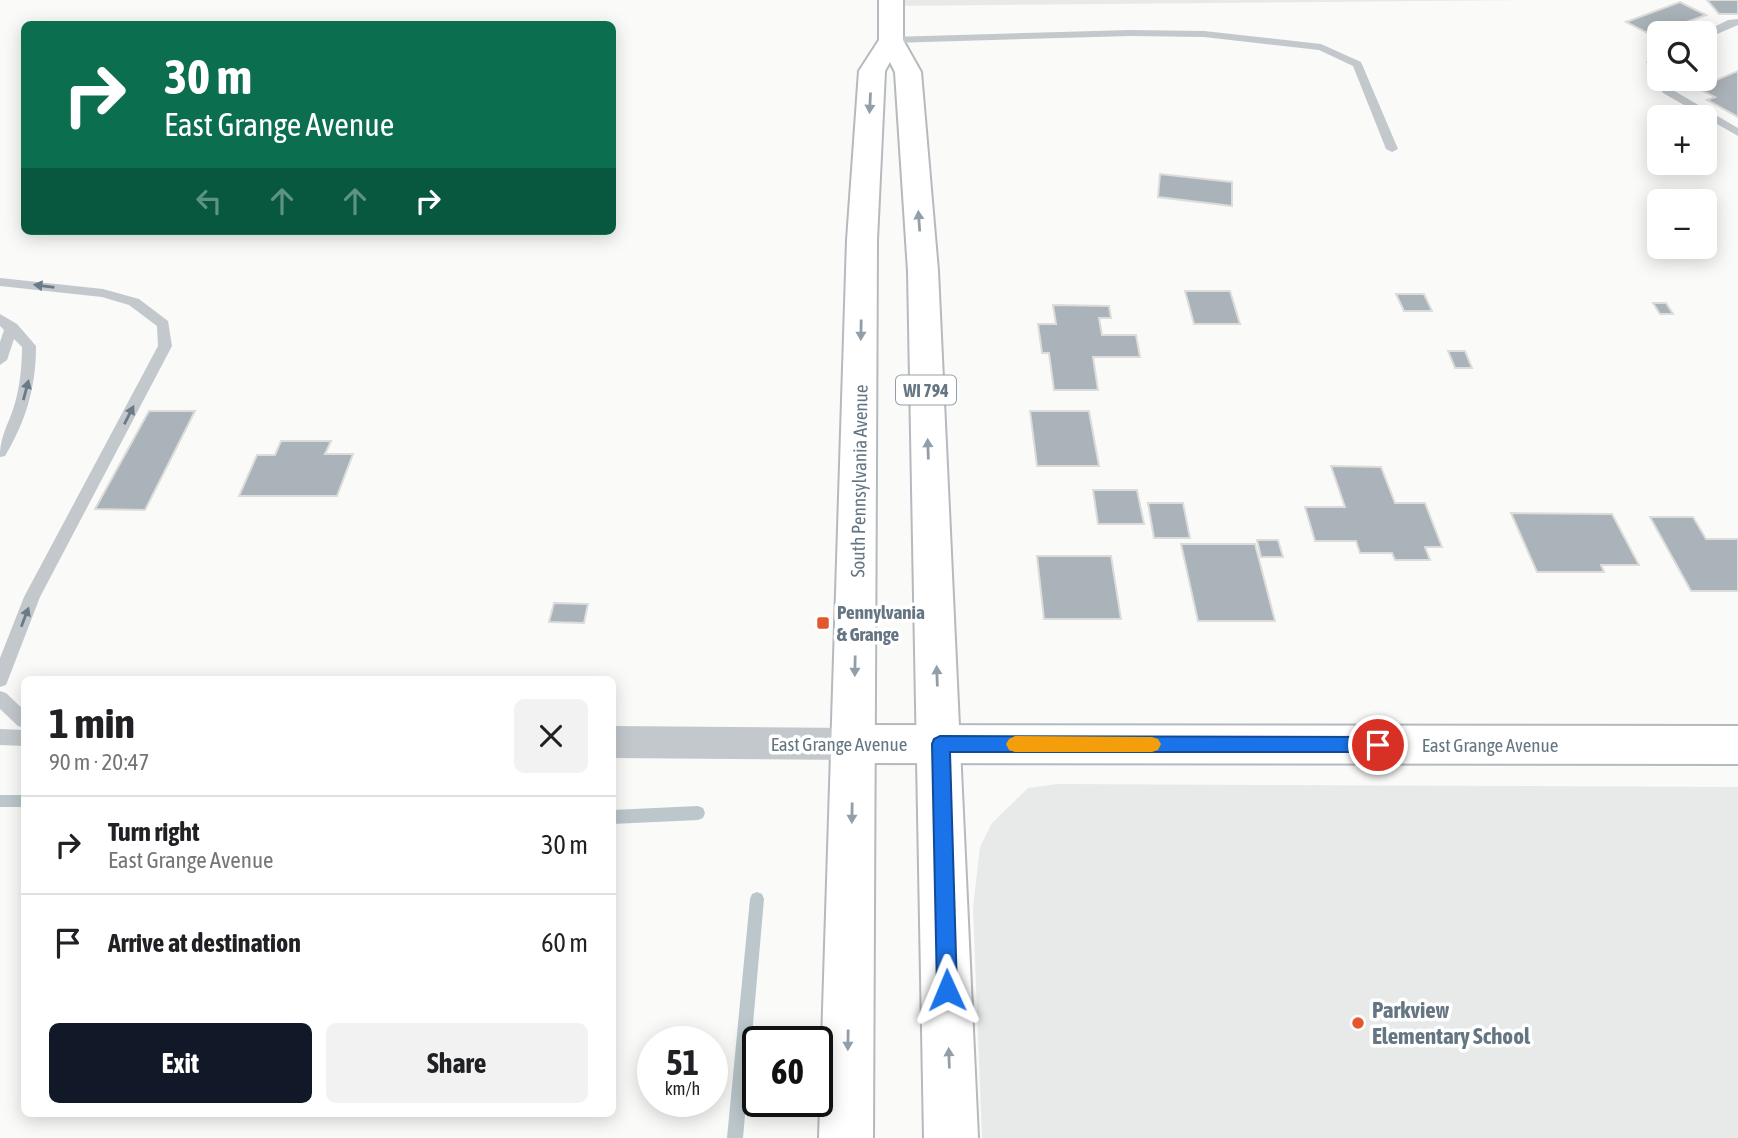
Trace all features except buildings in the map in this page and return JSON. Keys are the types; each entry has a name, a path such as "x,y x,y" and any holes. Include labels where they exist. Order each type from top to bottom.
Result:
{"main road":[{"name":"WI 794","path":"891,0 891,40 908,72 923,271 951,1138"},
{"name":"South Pennsylvania Avenue","path":"846,1138 862,253 872,71 891,40"},
{"name":"East Grange Avenue","path":"853,744 1738,745"}],"street":[{"name":"East Grange Avenue","path":"616,742 853,744"}],"lane":[{"path":"1717,30 1738,22"},
{"path":"891,40 1167,33 1204,34 1321,47 1357,64 1392,149"},
{"path":"1667,91 1738,134"},
{"path":"0,282 103,293 134,302 163,324 164,346 32,597 0,680"},
{"path":"0,360 6,322"},
{"path":"0,453 15,428 30,375 29,346 6,322"},
{"path":"0,698 21,718"},
{"path":"0,737 21,738"}],"shaded area":[{"path":"891,0 1527,0 891,6"},
{"name":"Parkview Elementary School","path":"1057,784 1738,787 1738,1138 982,1138 973,907 980,847 992,823 1028,788"}],"waterway":[{"path":"0,801 21,801"},
{"path":"616,817 698,813"},
{"path":"735,1138 757,899"}],"slow traffic":[{"path":"1015,744 1152,744"}],"place":[{"name":"Pennylvania & Grange","path":"823,623"},
{"name":"Parkview Elementary School","path":"1358,1023"}],"route":[{"path":"947,990 940,744 1378,745"}]}
